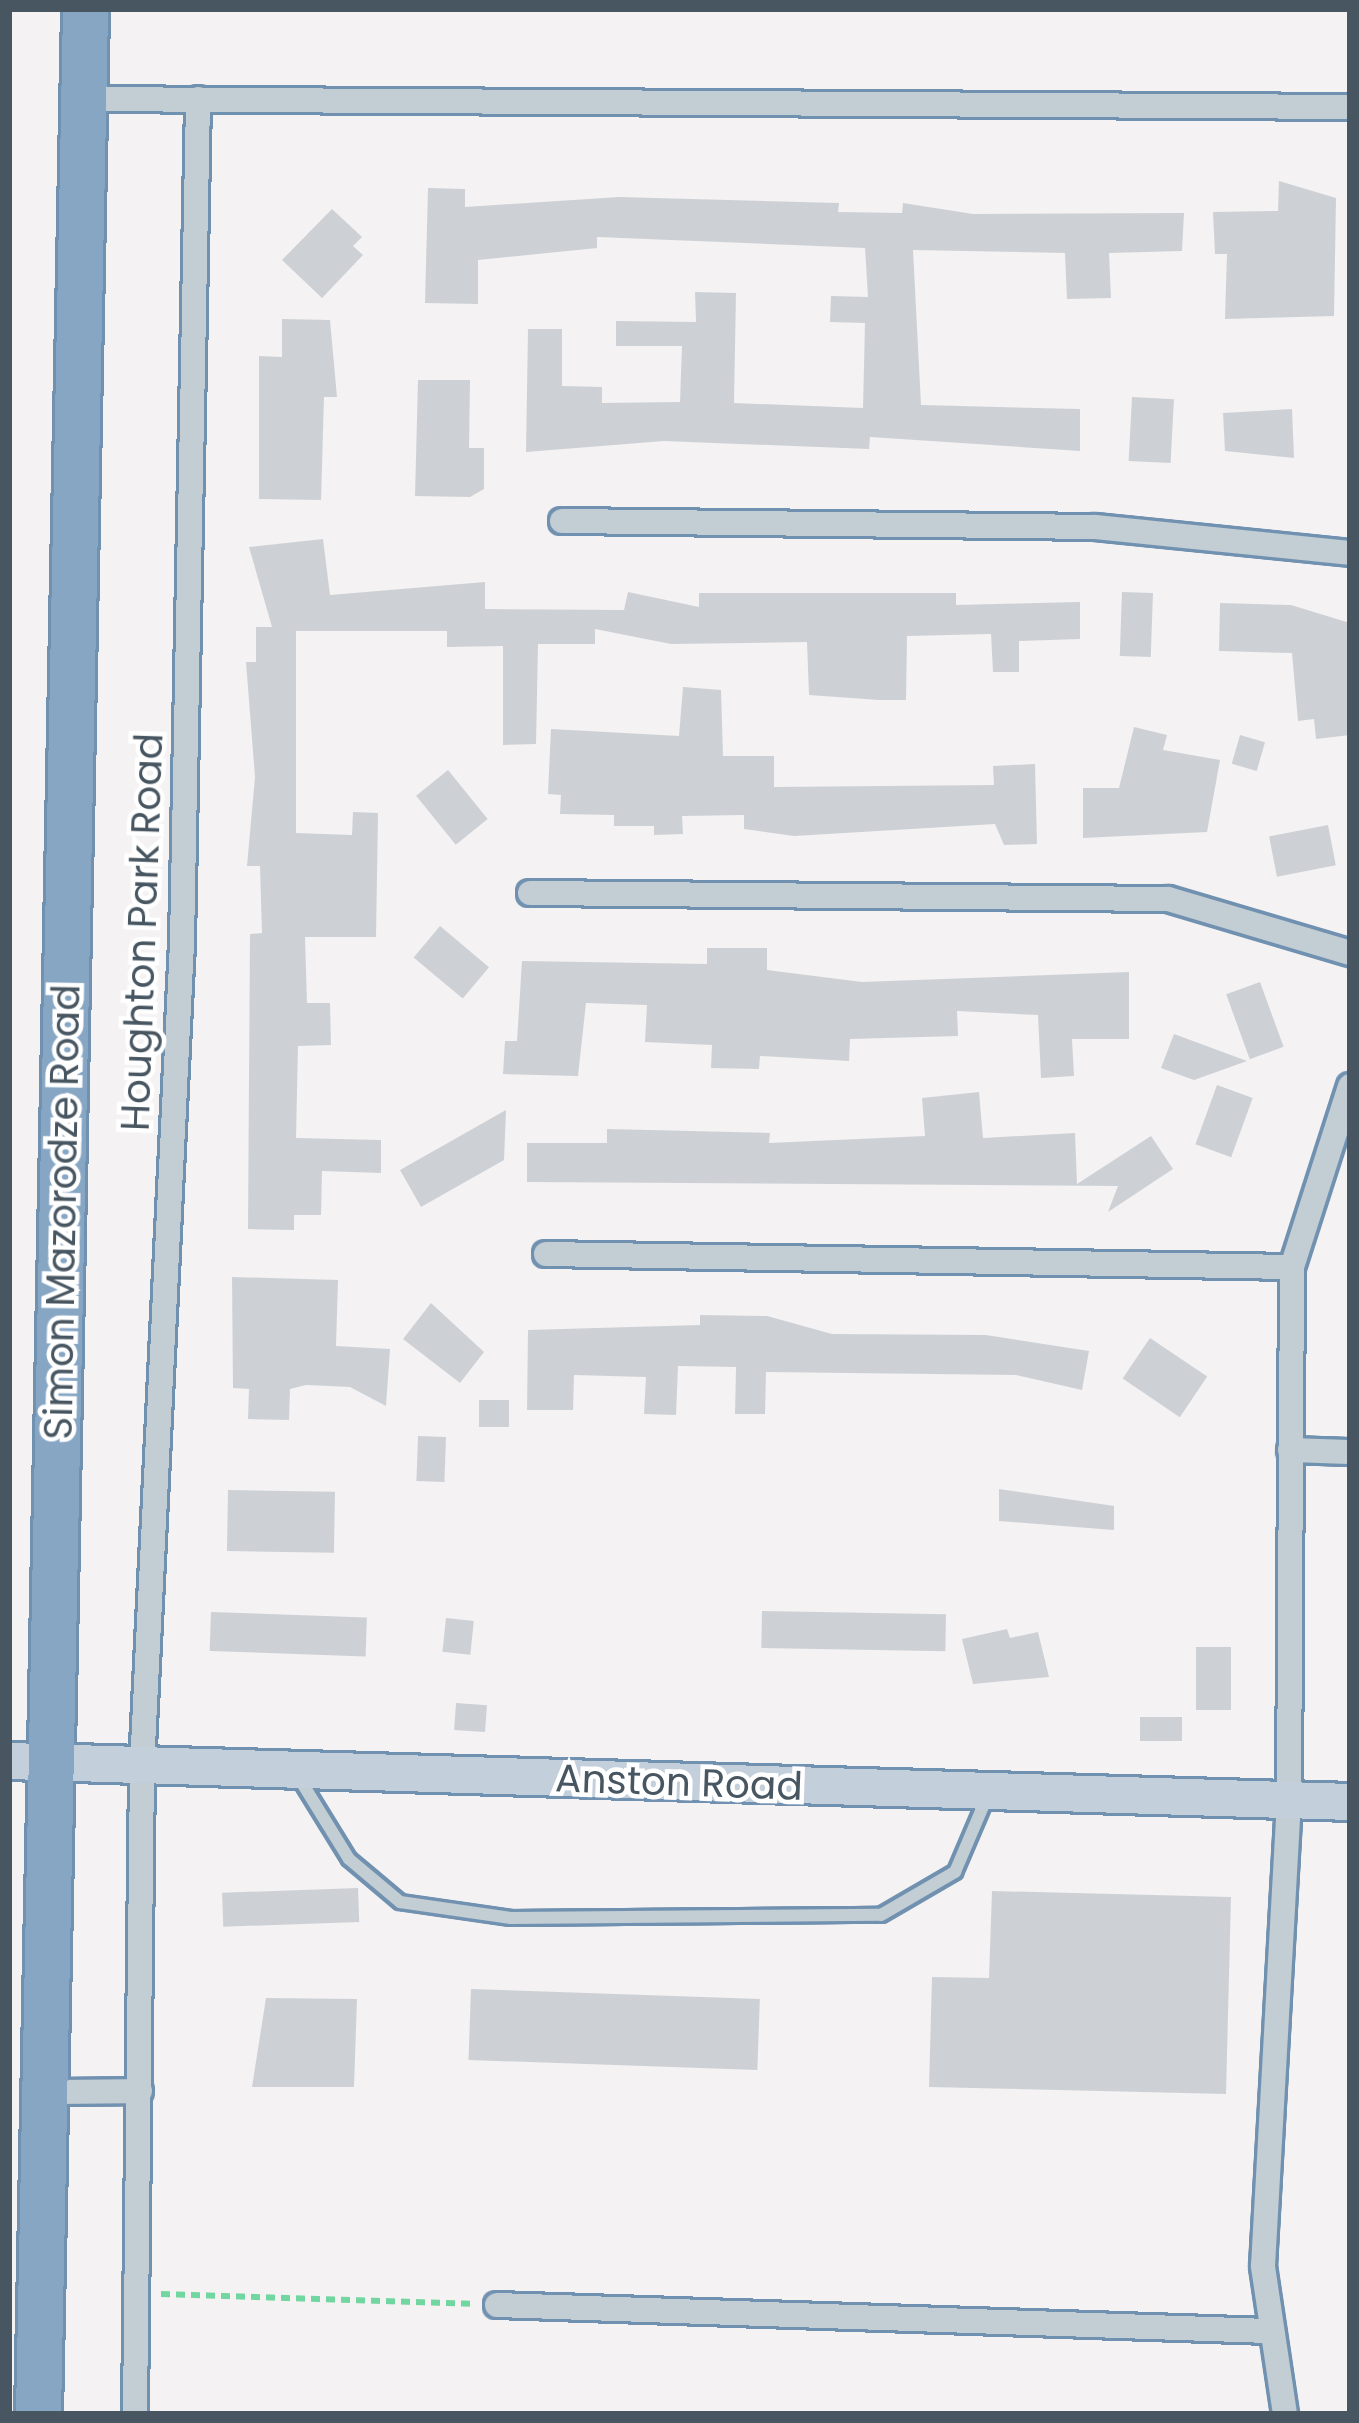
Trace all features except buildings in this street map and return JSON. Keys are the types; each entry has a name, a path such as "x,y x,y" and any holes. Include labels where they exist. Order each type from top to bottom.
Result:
{"highway":[{"name":"Simon Mazorodze Road","path":"38,2414 85,9"}],"main road":[{"name":"Anston Road","path":"9,1761 1350,1802"}],"street":[{"path":"82,99 1350,107"},
{"name":"Houghton Park Road","path":"135,2414 142,1767 182,942 198,99"},
{"path":"562,521 1095,527 1350,553"},
{"path":"530,893 1168,899 1350,953"},
{"path":"1285,2414 1263,2266 1289,1802 1292,1267 1350,1086"},
{"path":"545,1253 1292,1267"},
{"path":"1291,1450 1350,1452"},
{"path":"46,2092 140,2091"},
{"path":"497,2305 1270,2331"}],"lane":[{"path":"295,1772 350,1859 400,1902 511,1918 881,1916 955,1872 988,1792"}],"path":[{"path":"139,2293 497,2305"}]}
